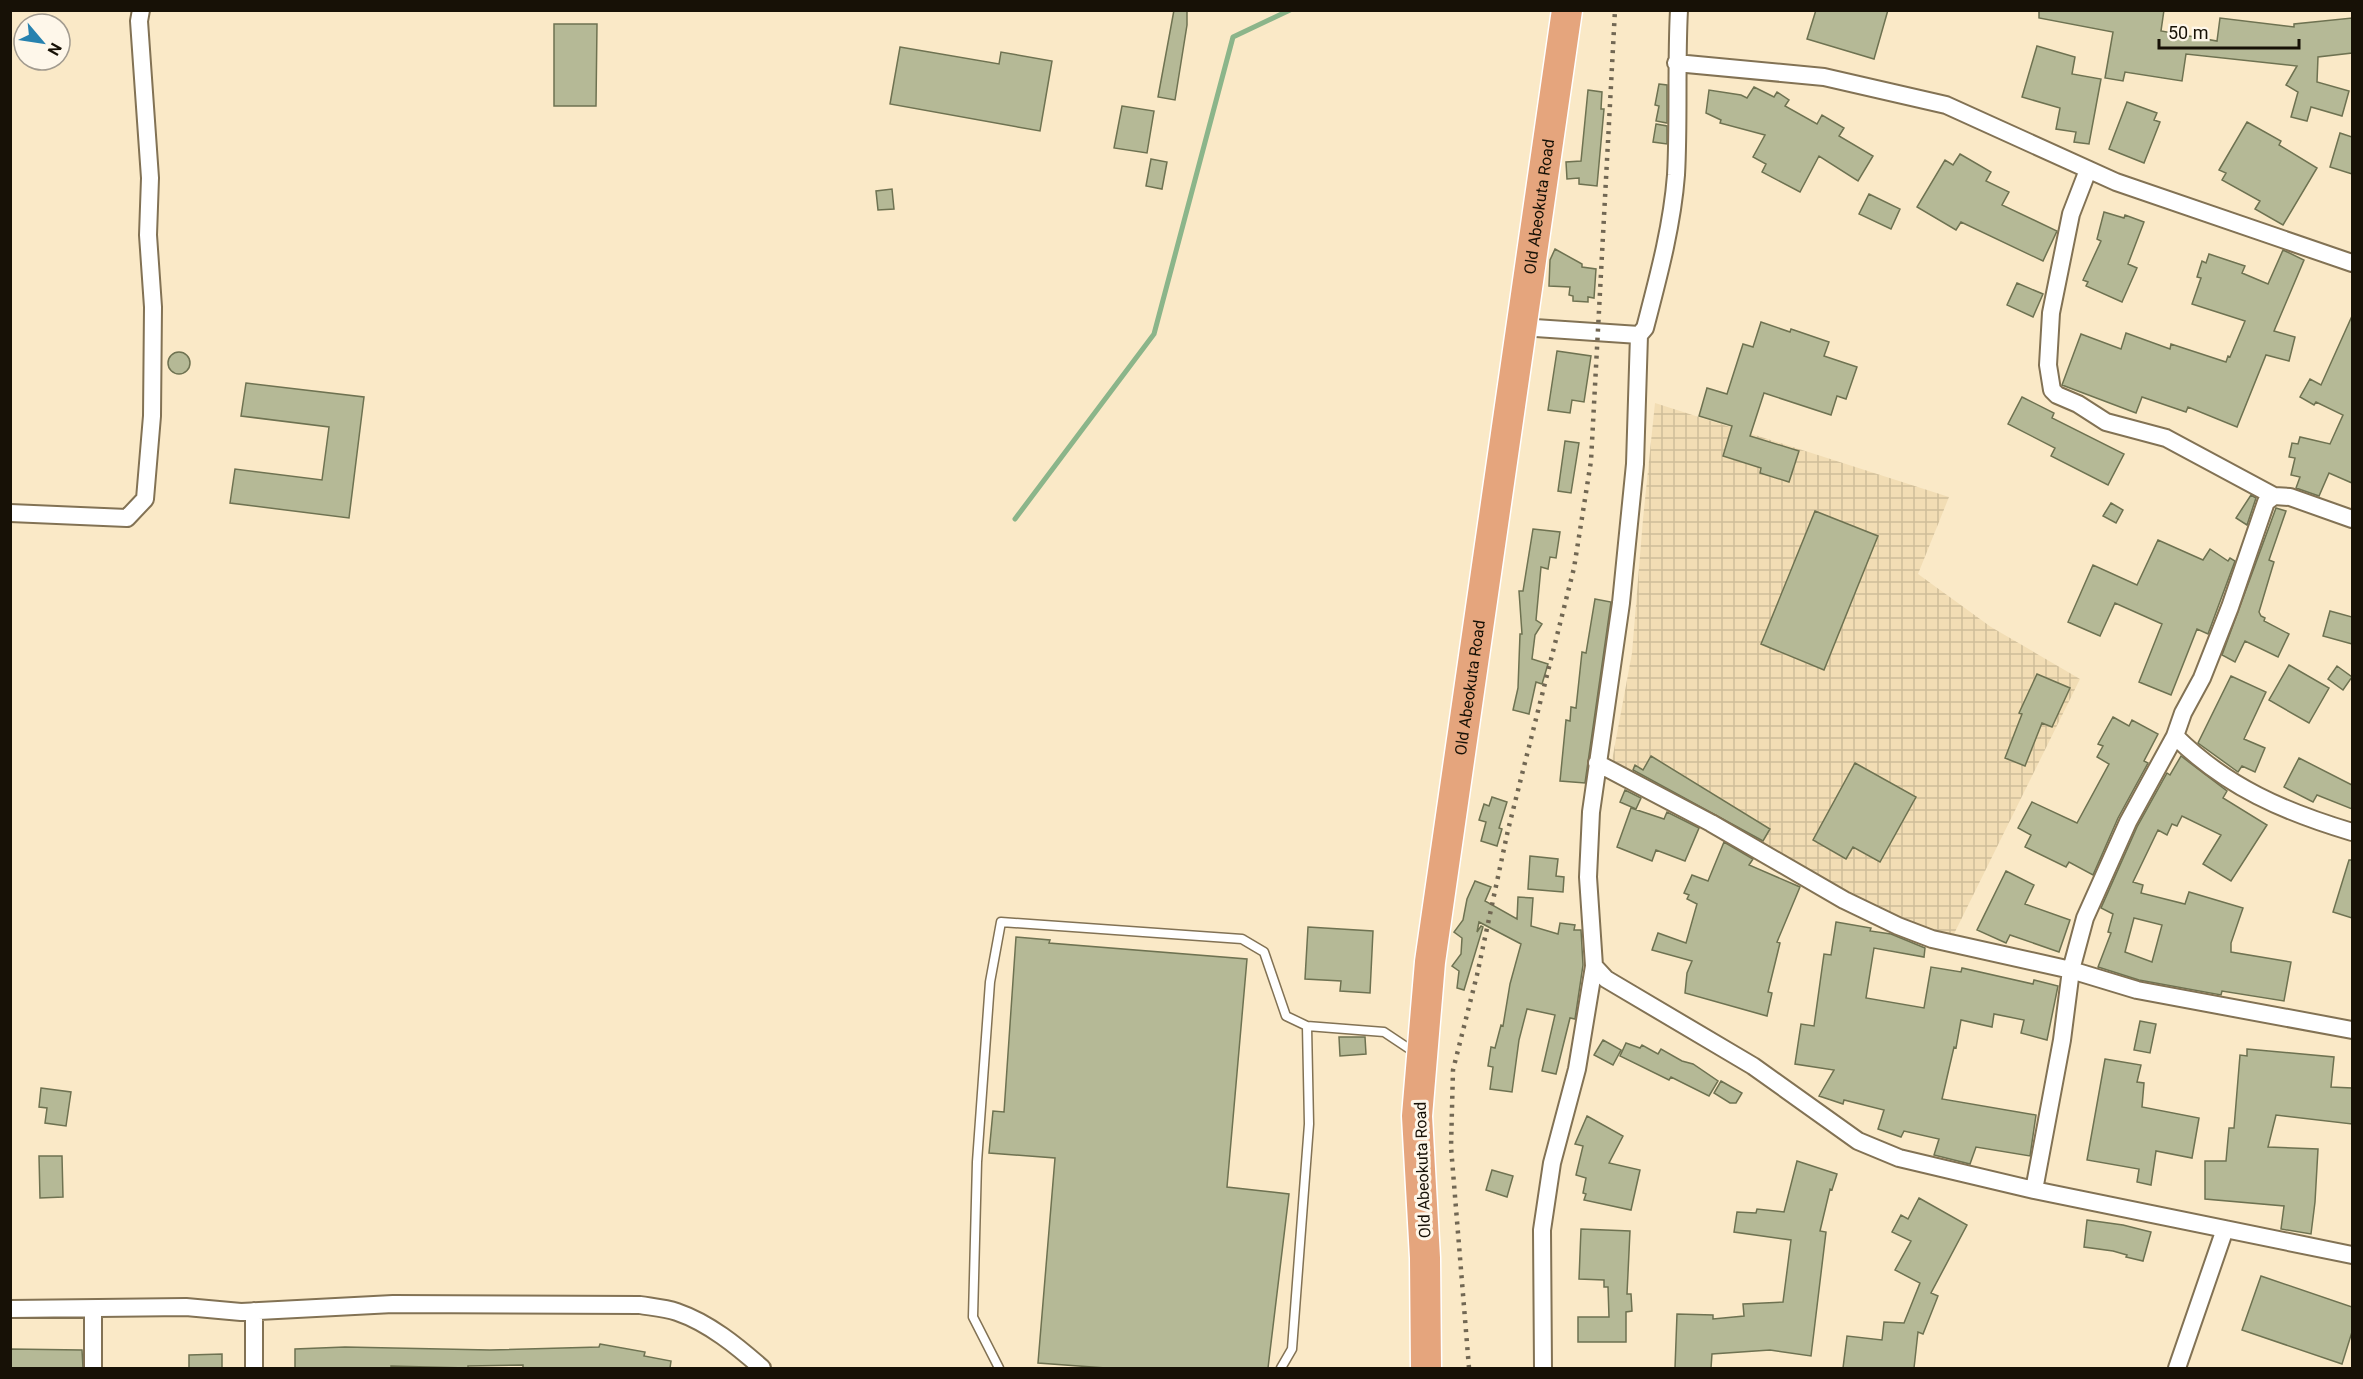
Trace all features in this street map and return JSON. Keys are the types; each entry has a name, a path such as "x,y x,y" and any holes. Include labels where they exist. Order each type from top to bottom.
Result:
{"highway":[{"name":"Old Abeokuta Road","path":"1426,1368 1425,1258 1417,1116 1430,962 1567,10"}],"street":[{"path":"10,513 127,518 145,499 152,416 153,307 148,235 150,178 139,21 141,10"},
{"path":"1543,1368 1542,1230 1552,1163 1577,1069 1594,966 1588,877 1591,812 1621,603 1634,475 1639,335 1645,328 1664,256 1676,178 1678,106 1676,63 1679,10"},
{"path":"1676,63 1824,77 1946,105 2116,182 2352,263"},
{"path":"2088,170 2071,214 2051,313 2048,364 2052,390 2106,422 2166,438 2274,496 2301,500 2352,519"},
{"path":"1520,327 1639,335"},
{"path":"2034,1190 2062,1040 2071,970 2085,918 2128,822 2175,736 2183,713 2202,678 2230,607 2266,502 2274,496"},
{"path":"2175,736 2213,768 2251,792 2303,817 2352,832"},
{"path":"1597,763 1712,823 1844,900 1898,926 1953,945 2071,970 2137,990 2352,1030"},
{"path":"1594,966 1606,980 1753,1066 1858,1141 1899,1158 2034,1190 2352,1255"},
{"path":"2177,1368 2225,1229"},
{"path":"10,1309 186,1307 241,1312 393,1304 640,1305 676,1312 706,1326 737,1346 762,1368"},
{"path":"93,1309 93,1368"},
{"path":"254,1311 254,1368"}],"lane":[{"path":"999,1368 973,1317 977,1161 990,982 1001,922 1242,939 1264,952 1286,1016 1307,1026 1384,1032 1422,1058"},
{"path":"1281,1368 1292,1349 1309,1124 1307,1026"}],"shaded area":[{"path":"1655,403 1949,497 1918,574 1991,627 2080,679 1950,942 1902,925 1611,766 1632,653"}],"building":[{"path":"1174,10 1187,10 1187,25 1175,100 1158,97"},
{"path":"1816,10 1888,10 1874,59 1807,39"},
{"path":"2039,10 2164,10 2161,31 2217,41 2220,18 2294,27 2294,24 2352,18 2352,53 2318,57 2317,82 2349,91 2342,116 2311,107 2307,121 2291,117 2298,92 2286,85 2297,66 2186,54 2182,81 2125,72 2123,81 2105,78 2113,32 2039,18"},
{"path":"554,24 597,24 596,106 554,106"},
{"path":"2037,46 2075,57 2072,74 2101,79 2089,144 2074,142 2076,132 2056,129 2060,108 2022,97"},
{"path":"900,47 999,64 1001,52 1052,61 1040,131 890,104"},
{"path":"1659,84 1667,85 1667,123 1656,121 1659,106 1655,105"},
{"path":"1754,87 1774,97 1777,92 1789,100 1785,106 1817,124 1822,115 1844,128 1839,136 1873,156 1858,181 1819,156 1800,192 1762,172 1766,164 1753,157 1765,135 1720,123 1721,120 1706,113 1709,90 1747,98"},
{"path":"1588,90 1602,92 1601,109 1604,109 1597,186 1579,184 1579,178 1567,179 1566,162 1581,161"},
{"path":"2127,102 2157,113 2154,120 2160,122 2144,163 2109,149"},
{"path":"1122,106 1154,111 1147,153 1114,148"},
{"path":"2247,122 2281,141 2279,145 2317,168 2283,225 2255,209 2260,201 2222,180 2226,173 2219,170"},
{"path":"1656,124 1667,126 1667,144 1653,142"},
{"path":"2340,133 2352,137 2352,174 2330,167"},
{"path":"1960,154 1991,172 1986,181 2009,192 2002,205 2057,231 2043,261 1961,222 1956,230 1917,207 1945,160 1953,165"},
{"path":"1151,159 1167,162 1162,189 1146,186"},
{"path":"892,189 894,209 878,210 876,191"},
{"path":"1869,194 1900,209 1891,229 1859,214"},
{"path":"2104,212 2124,218 2125,215 2144,222 2128,264 2137,268 2122,302 2086,286 2088,282 2083,280 2101,241 2097,239"},
{"path":"1555,249 1582,264 1582,267 1596,269 1594,298 1588,297 1588,302 1573,301 1573,296 1569,295 1570,287 1549,286 1550,260"},
{"path":"2283,250 2304,260 2274,331 2295,337 2289,361 2266,355 2237,427 2188,407 2186,412 2142,397 2136,413 2062,385 2081,334 2121,349 2126,333 2170,349 2171,344 2226,362 2245,321 2192,304 2201,278 2197,277 2202,261 2206,263 2209,254 2245,266 2242,273 2268,284"},
{"path":"2017,283 2043,294 2033,317 2007,305"},
{"path":"2352,316 2352,483 2329,473 2319,496 2296,488 2300,477 2291,475 2295,458 2289,457 2292,443 2298,444 2300,437 2330,444 2343,415 2316,402 2314,405 2300,397 2310,379 2321,385"},
{"path":"1761,322 1829,342 1824,356 1857,367 1846,399 1837,396 1831,415 1764,393 1750,436 1799,451 1789,482 1760,473 1761,468 1723,456 1732,426 1699,416 1707,388 1727,394 1743,344 1753,347"},
{"path":"1557,351 1591,356 1584,402 1572,400 1570,413 1548,410"},
{"path":"175,352 183,352 190,359 190,367 183,374 175,374 168,367 168,359"},
{"path":"246,383 364,397 349,518 230,503 235,469 322,480 329,427 241,416"},
{"path":"2022,397 2054,413 2052,418 2124,454 2108,485 2051,456 2055,448 2008,424"},
{"path":"1565,441 1579,443 1571,493 1558,491"},
{"path":"2251,495 2256,498 2247,525 2236,518"},
{"path":"2111,503 2123,510 2116,523 2103,516"},
{"path":"2276,508 2286,511 2269,560 2274,562 2259,612 2265,618 2264,621 2289,634 2278,657 2245,641 2235,662 2222,655"},
{"path":"1815,511 1878,536 1824,670 1761,644"},
{"path":"1533,529 1560,532 1556,558 1550,557 1548,569 1541,567 1536,620 1542,624 1535,635 1532,659 1548,664 1542,684 1536,682 1529,714 1513,710 1518,688 1520,634 1522,634 1519,591 1523,591"},
{"path":"2158,540 2203,560 2210,549 2228,561 2230,558 2235,561 2208,634 2197,629 2171,695 2139,682 2162,624 2115,603 2100,636 2068,622 2093,565 2137,585"},
{"path":"1595,599 1611,602 1585,783 1560,781 1566,720 1570,721 1571,707 1576,708 1582,652 1586,653"},
{"path":"2330,611 2352,617 2352,644 2323,636"},
{"path":"2289,665 2329,688 2309,723 2269,700"},
{"path":"2337,666 2352,677 2343,690 2328,679"},
{"path":"2037,674 2070,688 2052,727 2042,723 2025,766 2005,758 2022,714 2019,713"},
{"path":"2231,676 2266,692 2244,739 2265,748 2255,772 2242,766 2238,772 2198,743"},
{"path":"2113,717 2129,726 2132,720 2158,734 2144,761 2148,763 2118,818 2093,875 2069,862 2066,867 2025,847 2031,835 2018,828 2032,802 2077,823 2109,764 2097,757 2103,746 2098,744"},
{"path":"1651,756 1770,829 1763,841 1633,770 1635,765 1643,770"},
{"path":"2181,756 2227,791 2223,798 2267,825 2231,881 2203,864 2221,835 2182,816 2177,826 2172,824 2167,835 2158,830 2133,882 2143,885 2141,893 2185,904 2189,892 2243,908 2231,943 2231,952 2291,962 2284,1001 2222,991 2221,995 2139,980 2098,967 2111,933 2108,932 2113,914 2101,908 2137,827 2167,773 2170,775","holes":["2134,918 2162,925 2152,962 2125,952"]},
{"path":"2299,758 2352,785 2352,809 2317,795 2313,802 2284,787"},
{"path":"1855,763 1916,797 1880,862 1853,847 1846,859 1813,840"},
{"path":"1625,790 1641,798 1636,809 1620,802"},
{"path":"1492,797 1507,802 1499,828 1502,829 1497,846 1481,841 1486,822 1479,820 1484,804 1489,806"},
{"path":"1631,808 1664,819 1667,812 1699,828 1685,861 1656,850 1652,861 1617,847"},
{"path":"1724,842 1753,859 1749,865 1800,887 1777,942 1780,943 1768,992 1772,993 1767,1016 1685,993 1687,973 1692,961 1652,950 1658,933 1686,943 1697,904 1687,899 1689,895 1684,893 1692,875 1708,881"},
{"path":"1530,856 1558,859 1556,876 1564,877 1563,892 1528,889"},
{"path":"2349,860 2352,860 2352,918 2333,912"},
{"path":"2006,871 2034,885 2025,904 2070,920 2059,952 2010,935 2006,943 1977,930"},
{"path":"1475,881 1491,887 1485,901 1517,919 1518,897 1533,898 1531,926 1558,934 1560,923 1575,925 1574,930 1581,930 1583,965 1575,1019 1570,1018 1556,1074 1542,1071 1555,1015 1527,1009 1519,1040 1512,1092 1490,1089 1493,1067 1488,1066 1491,1047 1495,1048 1501,1025 1503,1026 1510,984 1521,944 1479,922 1477,932 1481,926 1483,927 1464,990 1457,988 1459,971 1452,966 1461,954 1462,938 1454,932 1463,920 1467,899"},
{"path":"1836,922 1871,928 1870,931 1891,934 1925,948 1924,957 1874,948 1866,998 1924,1008 1931,967 1961,972 1962,968 2033,984 2034,980 2058,986 2047,1040 2021,1033 2024,1020 1994,1014 1992,1027 1961,1020 1942,1099 2036,1115 2030,1156 1976,1147 1970,1164 1934,1155 1939,1139 1904,1131 1901,1137 1878,1129 1884,1110 1844,1100 1843,1104 1819,1096 1834,1070 1795,1064 1801,1024 1814,1026 1824,954 1831,955"},
{"path":"1308,927 1373,931 1370,993 1340,991 1341,981 1305,979"},
{"path":"1016,937 1050,940 1049,943 1247,959 1227,1187 1289,1194 1268,1368 1106,1368 1038,1363 1055,1158 989,1153 993,1111 1004,1112"},
{"path":"2140,1021 2156,1024 2150,1053 2134,1050"},
{"path":"1339,1037 1365,1037 1366,1054 1340,1056"},
{"path":"1603,1040 1621,1050 1613,1065 1594,1055"},
{"path":"1626,1043 1640,1048 1642,1045 1658,1054 1661,1049 1682,1061 1693,1064 1718,1081 1709,1096 1671,1077 1669,1080 1620,1056"},
{"path":"2247,1049 2334,1057 2331,1087 2352,1088 2352,1124 2276,1115 2268,1147 2318,1149 2311,1234 2281,1229 2284,1206 2205,1199 2205,1161 2226,1161 2229,1128 2234,1128 2240,1055 2247,1056"},
{"path":"2105,1059 2141,1065 2137,1082 2144,1083 2142,1107 2199,1118 2192,1158 2156,1151 2151,1185 2137,1182 2139,1169 2087,1160"},
{"path":"1721,1081 1742,1093 1736,1103 1730,1103 1714,1093"},
{"path":"41,1088 71,1092 66,1126 45,1123 47,1108 39,1107"},
{"path":"1587,1116 1623,1136 1609,1163 1640,1170 1631,1210 1584,1200 1586,1178 1576,1175 1583,1146 1575,1144"},
{"path":"39,1156 62,1156 63,1197 40,1198"},
{"path":"1797,1161 1837,1174 1832,1190 1830,1189 1820,1231 1826,1232 1811,1356 1770,1350 1712,1354 1711,1368 1675,1368 1677,1314 1713,1315 1713,1319 1744,1316 1743,1304 1783,1302 1791,1240 1734,1232 1737,1212 1756,1213 1757,1209 1784,1212"},
{"path":"1492,1170 1513,1176 1507,1197 1486,1190"},
{"path":"1919,1198 1967,1225 1931,1293 1938,1296 1923,1334 1918,1332 1914,1368 1843,1368 1847,1336 1882,1340 1884,1322 1904,1323 1920,1283 1895,1270 1911,1241 1892,1232 1901,1215 1908,1219"},
{"path":"2087,1220 2151,1232 2143,1261 2113,1251 2084,1247"},
{"path":"1581,1229 1630,1231 1627,1294 1631,1294 1632,1311 1626,1312 1626,1342 1578,1342 1578,1317 1609,1317 1608,1287 1604,1287 1604,1280 1579,1279"},
{"path":"2261,1276 2352,1307 2352,1332 2342,1364 2242,1330"},
{"path":"600,1344 645,1352 644,1356 671,1361 670,1368 523,1368 523,1365 468,1366 468,1368 391,1366 391,1368 295,1368 295,1349 345,1347 490,1350 599,1347"},
{"path":"10,1349 82,1350 83,1368 10,1368"},
{"path":"222,1354 222,1368 189,1368 189,1355"}],"waterway":[{"path":"1015,519 1154,334 1233,37 1290,10"}],"railway":[{"path":"1469,1368 1451,1147 1453,1070 1477,975 1508,830 1574,568 1591,461 1615,10"}]}
